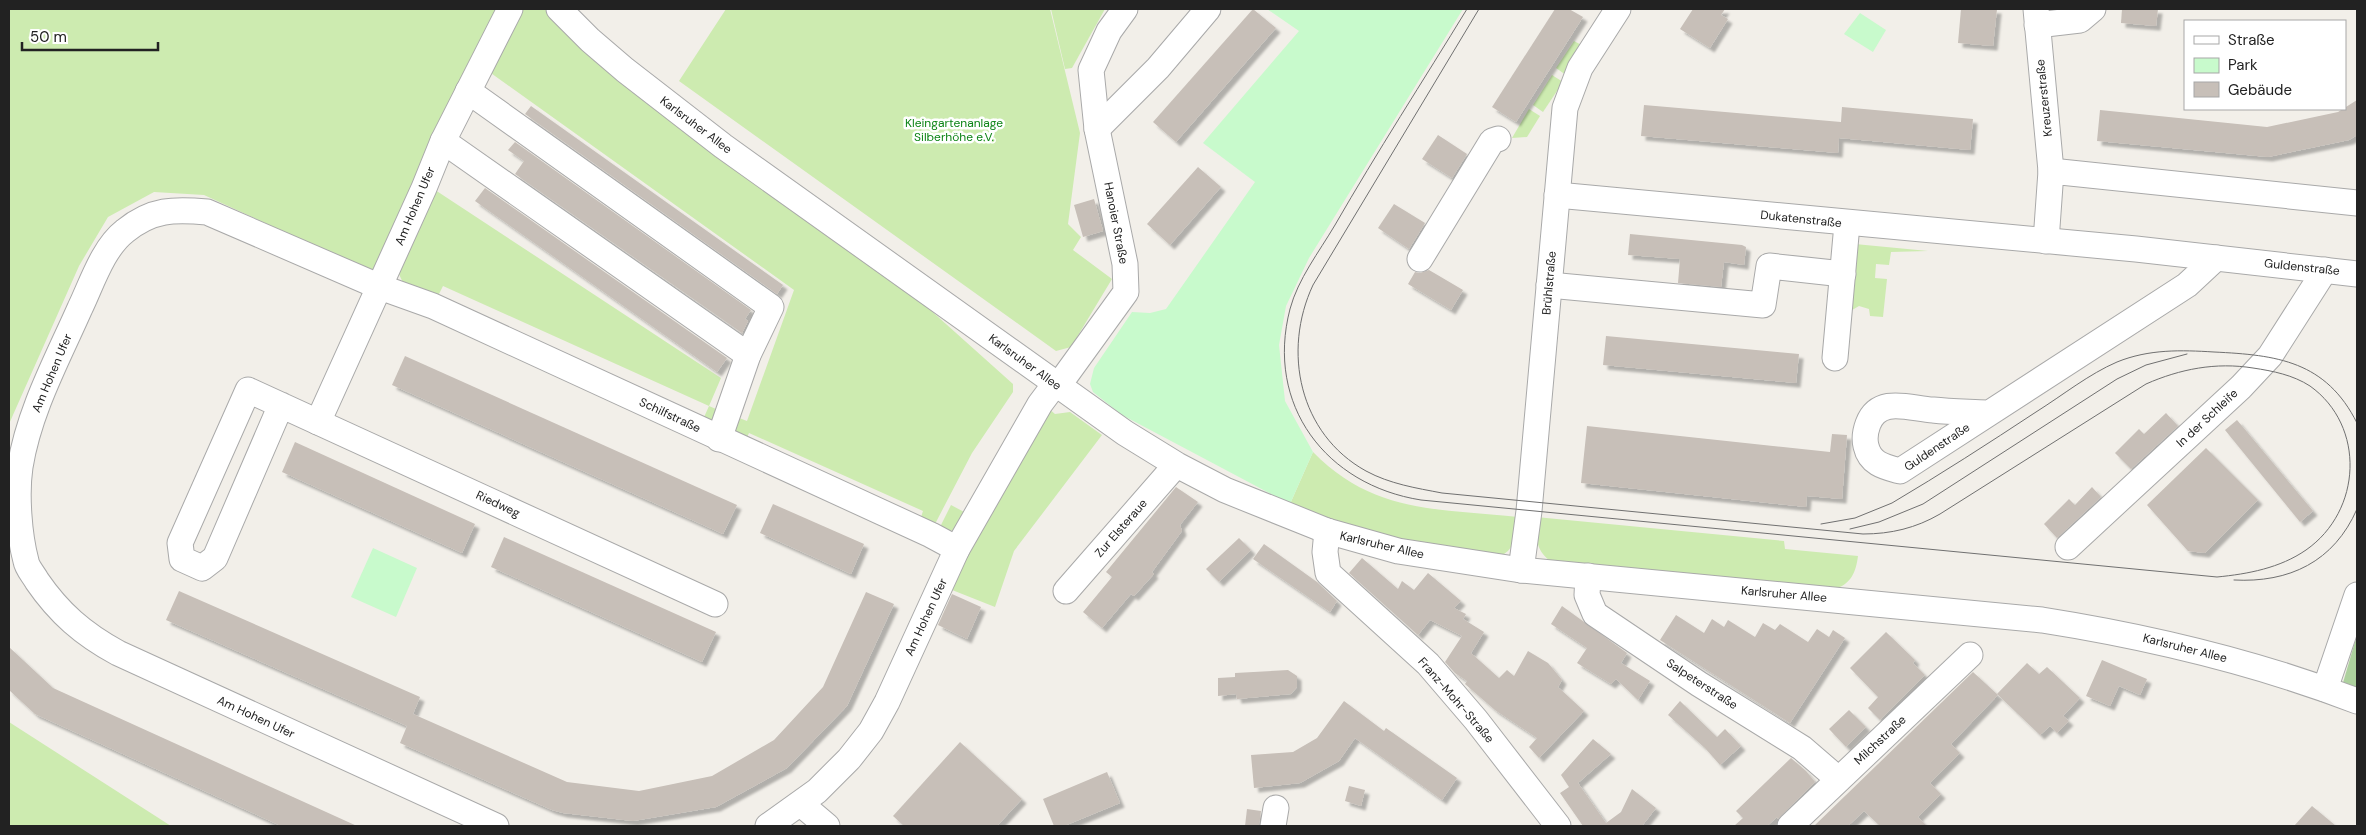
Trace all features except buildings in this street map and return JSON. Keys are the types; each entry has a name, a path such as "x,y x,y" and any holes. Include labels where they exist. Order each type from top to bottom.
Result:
{"street":[{"name":"Am Hohen Ufer","path":"496,826 118,653 89,637 52,602 26,563 18,494 20,467 27,436 42,393 111,244 135,223 162,211 180,209 207,212 380,287 443,141 510,9"},
{"name":"Karlsruher Allee","path":"559,9 590,40 625,70 722,146 1125,433 1176,465 1225,490 1327,532 1398,551 1521,570 2042,620 2171,644 2325,689 2357,701"},
{"name":"Hanoier Straße","path":"1056,385 1126,292 1125,264 1097,129 1091,70 1109,30 1125,9"},
{"path":"1097,129 1158,68 1208,9"},
{"name":"Brühlstraße","path":"1521,570 1529,511 1566,108 1580,68 1618,9"},
{"name":"Kreuzerstraße","path":"2046,241 2052,171 2036,17 2080,20 2093,9"},
{"path":"468,91 771,307 748,355 719,438"},
{"path":"1420,258 1492,141 1498,139"},
{"path":"443,141 748,355"},
{"path":"2052,171 2357,203"},
{"name":"Dukatenstraße","path":"1557,195 1848,224 2046,241"},
{"path":"1835,358 1848,224"},
{"name":"Guldenstraße","path":"2046,241 2357,274"},
{"path":"1987,413 2187,285 2216,258"},
{"path":"1549,285 1763,305 1768,266 1843,274"},
{"name":"In der Schleife","path":"2068,547 2241,387 2270,356 2324,270"},
{"path":"318,422 380,287"},
{"name":"Schilfstraße","path":"380,287 433,306 932,535 957,549"},
{"name":"Am Hohen Ufer","path":"768,826 801,804 849,759 871,731 887,702 957,549 1040,404 1056,385"},
{"name":"Riedweg","path":"280,405 215,558 202,568 182,559 180,543 248,390 715,604"},
{"name":"Zur Elsteraue","path":"1066,591 1176,465"},
{"name":"Franz-Mohr-Straße","path":"1327,532 1325,552 1328,573 1428,664 1476,720 1558,826"},
{"name":"Salpeterstraße","path":"1588,576 1587,595 1596,614 1699,684 1802,748 1838,780"},
{"path":"2325,689 2357,595"},
{"name":"Milchstraße","path":"1790,826 1970,655"},
{"path":"801,804 827,826"}],"green space":[{"path":"9,9 502,9 383,277 204,195 154,192 108,217 79,266 9,424"},
{"path":"515,9 558,9 841,230 1013,384 1013,392 972,453 935,524 919,523 923,511 749,433 744,444 732,438 734,416 747,421 794,290 481,66"},
{"name":"Kleingartenanlage Silberhöhe e.V.","path":"726,9 1050,9 1080,133 1068,224 1081,237 1073,250 1112,279 1071,347 1056,351 679,81"},
{"path":"1051,9 1105,9 1072,68 1065,69"},
{"path":"1267,9 1463,9 1309,258 1286,306 1279,345 1285,401 1313,452 1290,504 1122,415 1093,392 1090,384 1094,368 1132,312 1150,313 1166,309 1255,182 1203,143 1299,31"},
{"path":"1860,13 1886,30 1873,52 1844,34"},
{"path":"1574,41 1585,47 1566,75 1556,68"},
{"path":"1552,75 1563,82 1543,112 1533,105"},
{"path":"1529,109 1540,116 1527,137 1512,138"},
{"path":"426,184 721,378 709,406 443,286 433,306 410,298 398,272"},
{"path":"1855,244 1928,251 1891,252 1889,265 1876,264 1875,278 1887,279 1883,317 1870,316 1869,309 1859,306 1847,313"},
{"path":"709,406 723,412 717,425 701,424"},
{"path":"1048,408 1055,414 1070,412 1102,435 1014,551 995,607 942,586"},
{"path":"1313,452 1336,472 1359,487 1383,497 1434,509 1518,517 1513,543 1504,554 1493,556 1451,550 1424,545 1353,526 1290,504"},
{"path":"951,505 966,513 957,528 948,532 939,529"},
{"path":"1536,517 1784,541 1785,549 1858,556 1852,577 1845,584 1835,589 1554,563 1543,554 1538,544"},
{"path":"373,548 417,568 396,617 351,597"},
{"path":"2357,635 2357,691 2342,686"},
{"path":"9,722 171,826 9,826"}],"tram line":[{"path":"1467,9 1310,266 1298,287 1290,309 1285,344 1287,377 1295,408 1310,435 1331,458 1357,477 1387,491 1421,500 2217,577 2275,566 2296,556 2306,550 2325,533 2338,514 2347,492 2350,468 2348,445 2341,423 2328,403 2310,386 2290,376 2239,366 2198,368 2172,374 2146,384 1940,514 1912,526 1883,533 1863,534 1442,493 1394,482 1366,471 1343,455 1325,436 1312,413 1303,389 1298,363 1299,337 1304,310 1313,285 1479,9"},
{"path":"1821,524 1855,518 1892,503 1965,458 2096,372 2117,362 2141,355 2165,351 2189,351 2237,353 2279,359 2315,374 2330,386 2345,402 2357,423"},
{"path":"1850,529 1879,522 1923,504 2117,379 2146,365 2187,354"},
{"path":"2234,580 2273,578 2308,566 2336,543 2357,509"}]}
